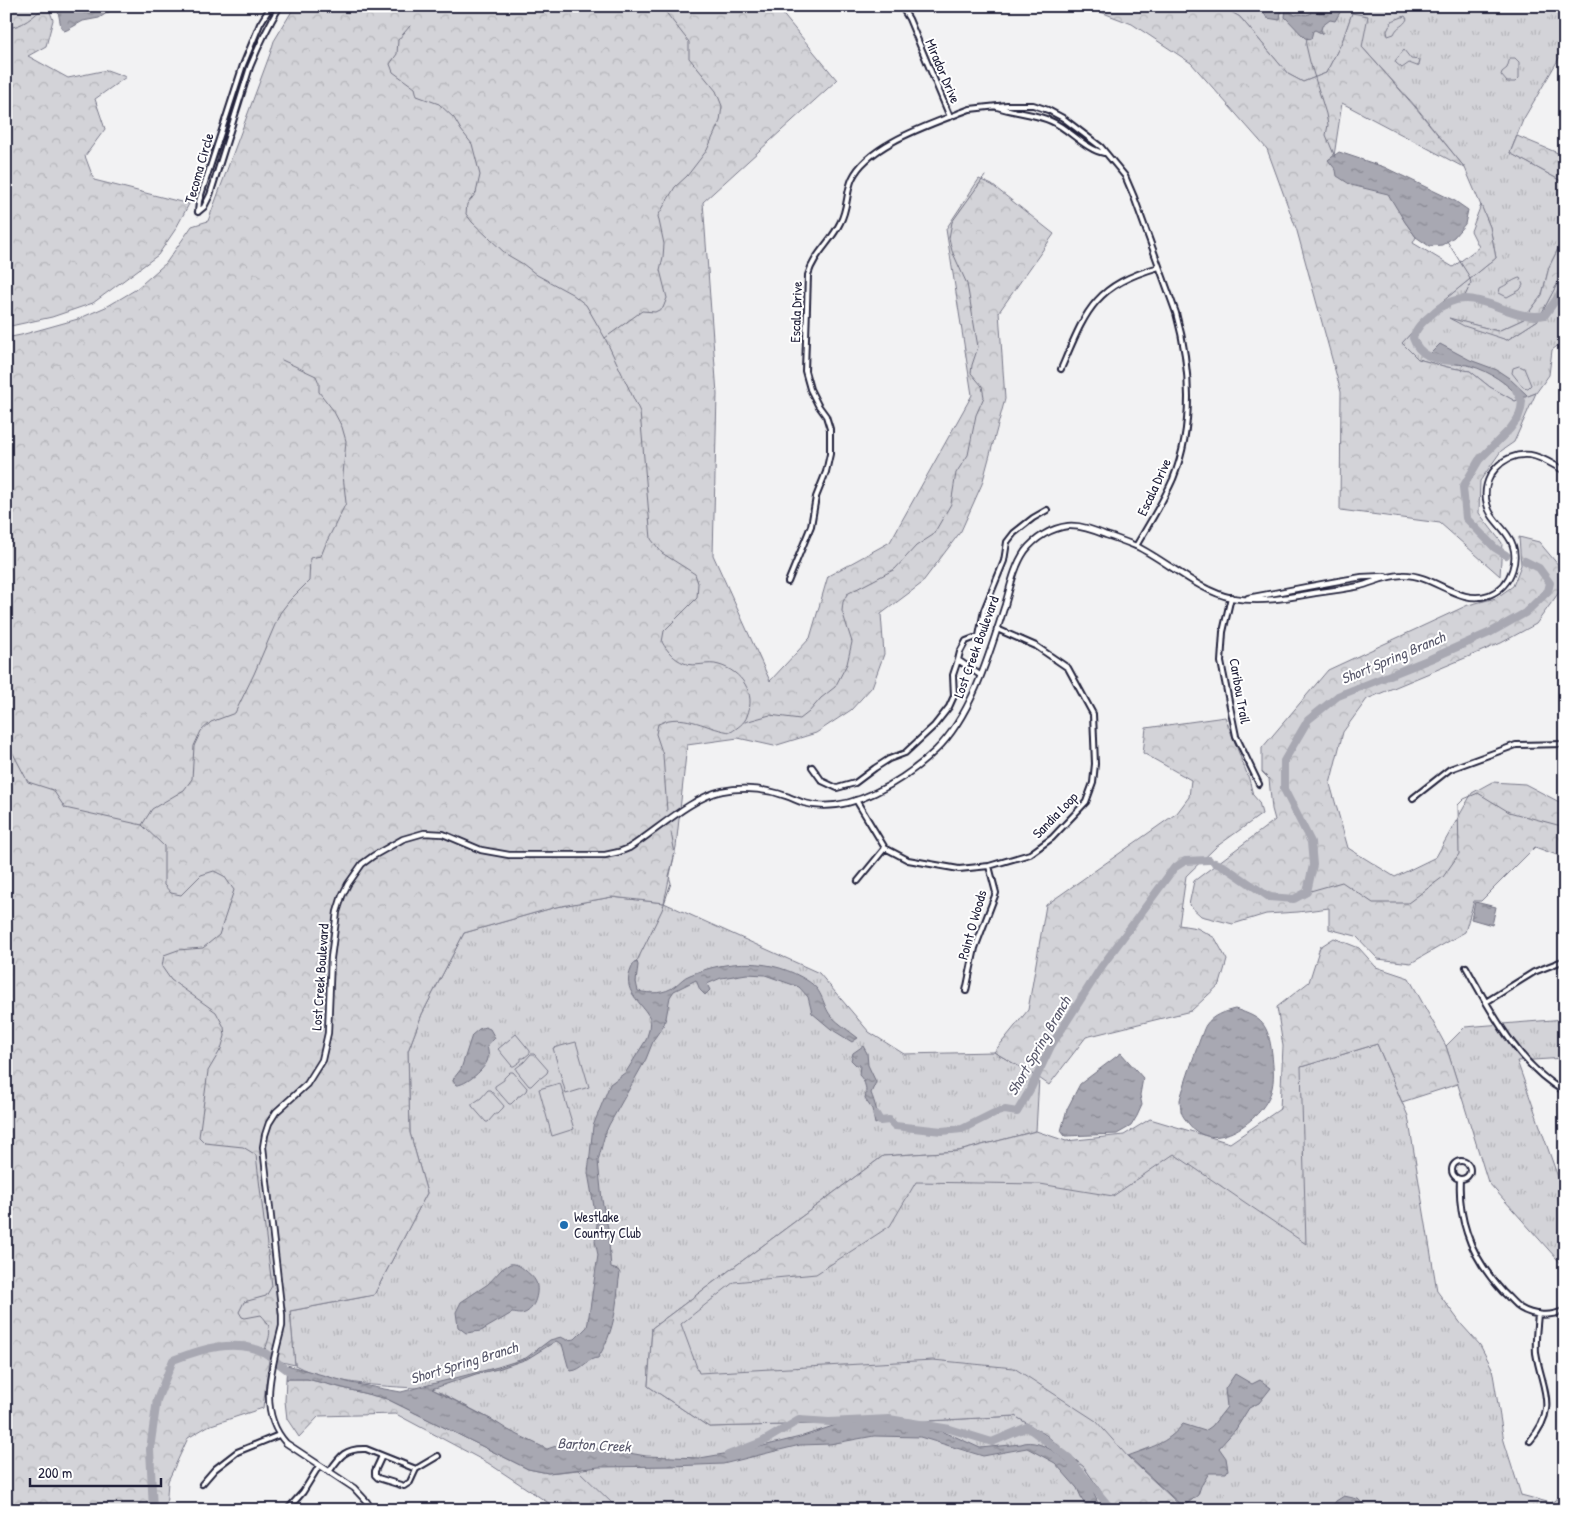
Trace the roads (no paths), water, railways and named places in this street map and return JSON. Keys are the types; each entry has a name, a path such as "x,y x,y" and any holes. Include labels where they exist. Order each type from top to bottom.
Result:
{"street":[{"name":"Tecoma Circle","path":"270,6 260,24 243,65 199,201 198,212 204,207 210,194 250,67 264,33 280,6"},
{"name":"Mirador Drive","path":"901,6 909,19 950,117"},
{"path":"246,57 253,60"},
{"path":"243,65 250,67"},
{"name":"Escala Drive","path":"788,582 811,526 816,497 826,472 830,454 830,429 826,416 810,389 805,370 808,275 810,270 817,255 839,225 846,206 850,184 863,162 870,156 890,144 970,109 1007,105 1033,105 1063,118 1101,147 1124,176 1134,197 1160,267 1180,327 1189,394 1185,433 1174,475 1136,546"},
{"name":"Escala Drive","path":"997,107 1032,114 1050,120 1099,152 1104,152"},
{"path":"1061,369 1081,322 1096,301 1108,290 1123,281 1142,272 1160,267"},
{"name":"Lost Creek Boulevard","path":"1241,598 1362,577 1404,575 1426,578 1462,595 1471,597 1490,595 1503,586 1512,572 1514,552 1508,536 1488,510 1485,496 1488,479 1498,465 1515,456 1526,455 1543,459 1565,471"},
{"path":"812,767 822,781 837,788 842,788 855,783 882,763 905,753 934,726 954,696 952,675 960,652 966,641 979,636 984,610 1004,561 1007,542 1010,537 1033,518 1047,510"},
{"name":"Lost Creek Boulevard","path":"279,1435 273,1420 268,1390 282,1326 282,1315 263,1147 269,1123 276,1112 306,1084 322,1060 328,1033 331,958 337,912 348,884 362,864 402,839 424,833 443,834 481,850 509,855 605,855 620,852 639,842 692,804 710,794 725,791 754,790 772,792 804,803 827,806 856,800 887,788 936,750 961,718 980,675 1019,562 1024,552 1040,537 1054,530 1070,526 1082,527 1098,532 1136,546 1216,593 1256,601 1291,598 1359,586 1390,576"},
{"path":"1289,590 1291,598"},
{"name":"Caribou Trail","path":"1231,597 1223,632 1221,662 1236,736 1259,784"},
{"name":"Sandia Loop","path":"885,848 908,860 949,868 989,866 1030,854 1052,838 1086,802 1093,783 1095,764 1093,714 1068,668 1036,646 997,629"},
{"path":"958,660 980,675"},
{"path":"1413,798 1450,770 1516,745 1565,744"},
{"path":"856,800 885,848 858,881"},
{"name":"Point O Woods","path":"966,991 975,948 996,893 989,866"},
{"path":"1486,1002 1534,972 1565,960"},
{"path":"1466,967 1501,1027 1529,1064 1546,1080 1565,1092"},
{"path":"1463,1161 1468,1164 1470,1170 1468,1176 1460,1179 1455,1177 1452,1168 1455,1163 1463,1161"},
{"path":"1460,1179 1464,1222 1477,1258 1491,1278 1514,1303 1524,1310 1538,1314 1558,1314 1565,1310"},
{"path":"1530,1441 1539,1430 1546,1409 1545,1386 1536,1351 1538,1314"},
{"path":"202,1484 215,1469 237,1452 279,1435 286,1444 354,1488 372,1510"},
{"path":"329,1472 338,1458 346,1452 366,1449 416,1469"},
{"path":"382,1456 375,1475 378,1478 404,1486 410,1482 416,1469 438,1456"},
{"path":"287,1510 303,1492 319,1466"}],"water":[{"path":"57,6 118,6 99,18 83,21 64,31 61,27"},
{"path":"1256,6 1276,6 1281,10 1280,20 1267,18 1261,9"},
{"path":"1326,6 1343,7 1335,21 1330,20 1322,26 1323,34 1315,30 1311,39 1305,38 1285,17 1286,8 1295,15 1306,15 1310,14 1312,8"},
{"path":"1339,152 1384,167 1455,201 1468,210 1465,224 1454,237 1442,245 1429,246 1416,237 1388,194 1351,185 1337,176 1336,170 1328,160"},
{"path":"1440,344 1470,360 1497,370 1509,378 1527,395 1520,398 1498,379 1478,368 1449,363 1440,359 1431,353"},
{"path":"1475,902 1496,907 1492,925 1471,919"},
{"path":"637,962 636,982 638,991 647,993 667,991 688,976 720,966 750,963 780,968 794,973 813,985 820,994 831,1016 858,1038 852,1042 831,1029 812,1013 808,997 799,987 765,975 747,974 721,978 707,984 710,990 705,995 700,990 696,980 674,991 670,997 663,1026 654,1039 646,1059 609,1125 598,1161 602,1200 608,1228 611,1268 618,1270 620,1273 612,1325 608,1339 598,1358 591,1360 579,1369 571,1371 562,1344 556,1341 527,1359 432,1389 547,1449 556,1446 606,1449 646,1456 700,1458 747,1450 800,1437 842,1423 885,1419 930,1427 980,1448 1030,1442 1049,1449 1077,1470 1091,1488 1101,1510 1087,1510 1077,1488 1055,1463 1027,1448 983,1456 920,1437 874,1436 830,1444 800,1445 723,1464 599,1467 548,1473 528,1469 387,1399 307,1379 286,1379 287,1365 351,1383 401,1392 526,1358 550,1340 561,1337 567,1340 575,1339 587,1327 598,1255 595,1241 597,1224 588,1173 593,1126 610,1084 626,1072 646,1040 649,1030 650,1018 629,987 630,972 634,963"},
{"path":"1235,1009 1258,1019 1266,1029 1272,1054 1272,1087 1266,1103 1247,1123 1223,1135 1211,1136 1199,1133 1189,1124 1182,1113 1180,1100 1206,1025 1219,1014"},
{"path":"485,1027 490,1029 495,1038 487,1046 487,1062 470,1080 456,1085 453,1081 461,1069 472,1035"},
{"path":"863,1046 867,1053 868,1065 876,1082 871,1093 881,1121 875,1124 872,1109 865,1099 865,1086 859,1075 860,1065 856,1065 851,1060 853,1053"},
{"path":"1121,1053 1143,1078 1140,1095 1142,1105 1131,1126 1117,1134 1065,1136 1061,1131 1067,1109 1080,1084"},
{"path":"510,1264 520,1266 535,1280 537,1291 532,1307 525,1313 512,1313 481,1331 466,1333 458,1327 456,1312 461,1302 488,1284 502,1269"},
{"path":"1235,1374 1252,1384 1260,1380 1271,1388 1259,1403 1249,1408 1236,1429 1219,1448 1226,1458 1228,1470 1226,1473 1209,1473 1198,1495 1183,1507 1128,1456 1165,1441 1183,1424 1205,1431 1212,1426 1227,1407 1225,1389"},
{"path":"1344,1496 1358,1499 1370,1510 1330,1510 1336,1501"}],"waterway":[{"path":"6,28 23,24 45,6"},
{"path":"661,6 689,42 689,58 716,91 722,106 720,121 707,150 687,176 675,187 658,216 664,244 660,270 667,298 663,308 655,312 642,311 605,338 640,412 651,539 662,553 695,574 698,583 697,598 664,631 662,642 671,655 684,663 692,665 715,664 734,672 745,684 750,699 750,707 746,719 731,732 677,719 658,724 656,734 663,755 667,811"},
{"path":"410,26 398,40 397,54 390,64 393,72 415,88 417,96 439,104 454,118 472,144 480,175 476,193 467,204 466,214 506,254 537,275 572,294 586,305 605,338"},
{"path":"1307,38 1306,45 1310,62 1326,114 1328,125 1326,135 1335,157"},
{"path":"745,722 770,715 800,719 835,687 847,664 852,642 842,611 843,602 847,594 895,569 916,546 933,535 951,504 956,473 968,455 976,415 984,397 982,386 971,373 978,347 967,284 952,251 949,238 952,222 985,176"},
{"path":"1447,241 1469,276 1471,283 1464,298"},
{"name":"Short Spring Branch","path":"1452,361 1428,356 1419,349 1413,338 1421,324 1446,303 1460,299 1474,300 1530,316 1545,315 1565,287"},
{"path":"264,1353 270,1333 265,1320 261,1315 245,1318 239,1312 244,1302 266,1296 272,1286 256,1155 243,1147 205,1143 199,1137 208,1071 221,1049 225,1036 224,1027 216,1012 171,980 162,967 164,955 178,950 203,948 219,935 234,890 224,876 214,871 201,875 181,895 171,893 164,885 164,846 142,825 152,809 184,790 192,779 194,746 201,731 211,722 235,713 280,613 309,581 310,558 321,556 346,503 343,475 346,441 342,427 333,410 319,392 319,383 316,376 282,360"},
{"name":"Short Spring Branch","path":"1506,555 1495,548 1466,518 1463,487 1479,460 1510,429 1518,418 1522,401 1516,390"},
{"name":"Short Spring Branch","path":"1215,863 1225,867 1269,897 1294,899 1307,892 1313,865 1311,842 1284,789 1284,761 1308,720 1338,696 1491,632 1525,613 1548,591 1550,583 1539,568 1525,561"},
{"path":"6,740 28,782 53,790 65,808 142,825"},
{"path":"1307,892 1342,882 1373,903 1408,903 1443,877 1459,854 1458,805 1464,799 1478,793 1509,812 1565,827"},
{"path":"636,963 662,910 671,883 669,876 675,854 671,832"},
{"name":"Short Spring Branch","path":"876,1114 880,1121 889,1120 895,1126 942,1131 962,1129 994,1113 1005,1110 1017,1112 1051,1046 1102,966 1174,868 1185,861 1209,860"},
{"name":"Barton Creek","path":"153,1510 150,1449 157,1400 173,1360 207,1349 242,1346 265,1353 294,1374"},
{"name":"Barton Creek","path":"728,1455 762,1442 799,1420 829,1422 889,1419 950,1429 992,1442 1027,1427 1069,1458 1112,1510"}],"place":[{"name":"Westlake Country Club","path":"564,1225"}]}
